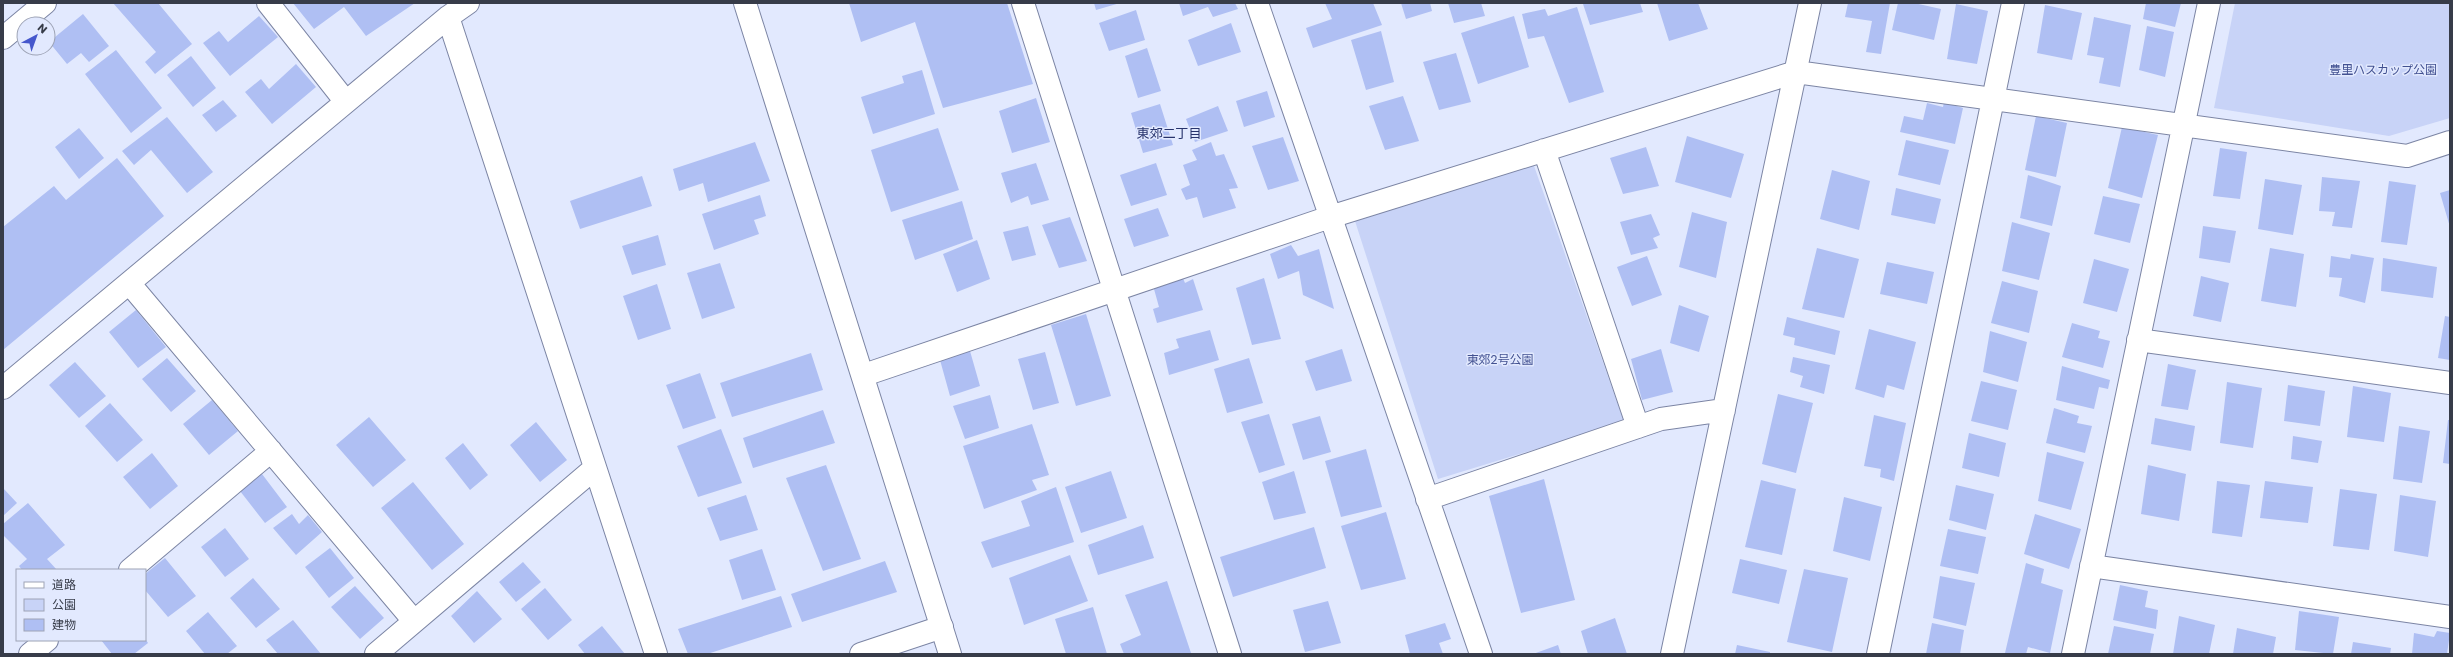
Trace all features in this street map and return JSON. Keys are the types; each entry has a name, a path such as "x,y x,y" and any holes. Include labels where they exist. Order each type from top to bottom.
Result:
{"street":[{"path":"3,38 45,3"},
{"path":"268,3 346,102"},
{"path":"3,388 448,16 468,3"},
{"path":"745,3 864,375 950,654"},
{"path":"1023,3 1230,654"},
{"path":"1256,3 1481,654"},
{"path":"1672,654 1810,3"},
{"path":"1878,654 2013,3"},
{"path":"2073,654 2209,3"},
{"path":"448,16 656,654"},
{"path":"864,375 1330,216 1796,72 2407,156 2450,142"},
{"path":"1544,150 1638,427"},
{"path":"129,283 414,621"},
{"path":"2138,340 2450,383"},
{"path":"1427,499 1661,419 1724,410"},
{"path":"131,569 271,451"},
{"path":"376,654 595,468"},
{"path":"2091,566 2450,617"},
{"path":"861,654 942,627"},
{"path":"30,654 45,641"}],"green space":[{"name":"豊里ハスカップ公園","path":"2235,3 2450,3 2450,118 2389,136 2214,108"},
{"name":"東郊2号公園","path":"1533,163 1624,422 1438,479 1355,221"}],"building":[{"path":"113,3 158,3 192,44 155,74 145,62 156,52"},
{"path":"293,3 415,3 366,36 344,7 314,29"},
{"path":"849,3 1007,3 1033,84 943,108 915,22 861,42"},
{"path":"1094,3 1120,3 1096,10"},
{"path":"1179,3 1235,3 1238,9 1213,17 1208,7 1183,16"},
{"path":"1325,3 1373,3 1382,25 1313,48 1306,28 1332,19"},
{"path":"1401,3 1430,3 1432,11 1406,19"},
{"path":"1448,3 1481,3 1485,16 1454,23"},
{"path":"1640,3 1643,12 1590,25 1583,4"},
{"path":"1657,3 1698,3 1708,29 1669,41"},
{"path":"1848,3 1890,3 1881,54 1866,52 1872,21 1845,17"},
{"path":"1898,3 1914,3 1941,9 1934,40 1892,30"},
{"path":"2146,3 2181,3 2175,27 2143,19"},
{"path":"1956,4 1988,11 1977,64 1947,59"},
{"path":"2045,5 2082,13 2072,60 2037,53"},
{"path":"1577,7 1604,92 1569,103 1544,36 1528,39 1522,14 1545,9 1548,16"},
{"path":"1136,10 1145,40 1109,51 1099,23"},
{"path":"83,14 109,46 89,62 81,53 67,64 56,51 56,36"},
{"path":"259,16 278,37 230,76 203,43 219,31 228,42"},
{"path":"1514,16 1529,67 1478,84 1461,33"},
{"path":"2094,17 2131,25 2120,87 2099,83 2104,58 2087,55"},
{"path":"1231,23 1241,52 1198,66 1188,40"},
{"path":"2147,26 2174,32 2165,77 2139,70"},
{"path":"1381,31 1394,82 1366,90 1351,40"},
{"path":"1147,48 1161,91 1138,98 1125,56"},
{"path":"116,50 162,108 131,133 85,74"},
{"path":"1456,53 1471,102 1439,110 1423,62"},
{"path":"191,56 216,88 193,107 167,75"},
{"path":"296,64 316,87 272,124 245,92 261,79 269,89"},
{"path":"922,70 935,114 873,134 861,97 904,83 902,76"},
{"path":"1267,91 1275,117 1244,127 1236,101"},
{"path":"1403,96 1419,141 1385,150 1369,106"},
{"path":"1036,98 1050,142 1012,153 999,111"},
{"path":"223,100 237,116 216,132 202,115"},
{"path":"1944,102 1963,108 1955,144 1900,132 1904,116 1923,120 1927,103 1943,107"},
{"path":"1160,104 1173,145 1143,153 1131,113"},
{"path":"1218,106 1228,131 1195,142 1186,119"},
{"path":"2036,116 2067,123 2056,177 2025,170"},
{"path":"167,117 213,172 187,193 151,150 134,165 122,151"},
{"path":"2122,127 2158,135 2142,198 2108,188"},
{"path":"79,128 104,158 79,179 55,147"},
{"path":"938,128 959,190 891,212 871,150"},
{"path":"1687,136 1744,154 1731,198 1675,182"},
{"path":"1283,137 1299,181 1268,190 1252,146"},
{"path":"1906,140 1949,150 1940,185 1898,175"},
{"path":"755,142 770,181 708,202 703,183 679,191 673,169"},
{"path":"1211,142 1216,156 1224,154 1238,188 1229,189 1236,208 1203,218 1197,197 1186,200 1181,189 1190,185 1183,165 1197,160 1192,150"},
{"path":"1646,147 1659,186 1623,194 1610,158"},
{"path":"2220,148 2247,152 2240,199 2213,196"},
{"path":"117,158 164,216 3,350 3,227 54,186 66,200"},
{"path":"1036,163 1049,200 1031,205 1028,196 1011,203 1001,173"},
{"path":"1156,163 1167,195 1131,206 1120,175"},
{"path":"1832,170 1870,181 1859,230 1820,219"},
{"path":"2028,175 2061,186 2052,226 2020,218"},
{"path":"642,176 652,206 580,229 570,201"},
{"path":"2322,177 2360,181 2352,228 2332,226 2335,212 2319,211"},
{"path":"2265,179 2302,185 2293,235 2258,229"},
{"path":"2389,181 2416,185 2407,245 2381,242"},
{"path":"1896,188 1941,199 1935,224 1891,215"},
{"path":"2450,190 2450,227 2440,193"},
{"path":"760,195 766,216 754,220 759,234 714,250 702,214"},
{"path":"2103,196 2140,204 2130,243 2094,234"},
{"path":"962,201 973,239 915,260 902,220"},
{"path":"1158,208 1169,236 1134,247 1124,219"},
{"path":"1692,212 1727,222 1716,278 1679,267"},
{"path":"1651,214 1660,235 1653,238 1658,248 1631,255 1620,222"},
{"path":"1070,217 1087,261 1059,268 1042,225"},
{"path":"2012,222 2050,233 2039,280 2002,271"},
{"path":"1028,226 1036,255 1012,261 1003,232"},
{"path":"2203,226 2236,231 2230,263 2199,258"},
{"path":"658,235 666,265 632,275 622,246"},
{"path":"977,240 990,279 957,292 943,254"},
{"path":"1291,245 1298,256 1319,249 1334,309 1303,295 1299,271 1278,279 1270,254"},
{"path":"1817,248 1859,259 1844,318 1802,309"},
{"path":"2270,248 2304,254 2296,307 2261,301"},
{"path":"2351,254 2374,258 2365,303 2339,296 2342,278 2329,277 2331,256 2350,259"},
{"path":"1647,256 1662,295 1632,306 1617,267"},
{"path":"2383,258 2437,267 2433,298 2381,291"},
{"path":"2094,259 2129,269 2117,312 2083,303"},
{"path":"1887,262 1934,272 1927,304 1880,294"},
{"path":"720,263 735,308 702,319 687,273"},
{"path":"1182,276 1185,283 1193,279 1203,310 1157,323 1153,309 1159,307 1154,289"},
{"path":"2201,276 2229,283 2221,322 2193,316"},
{"path":"1264,278 1281,339 1252,345 1236,288"},
{"path":"2002,281 2038,291 2029,333 1991,323"},
{"path":"657,284 671,329 638,340 623,296"},
{"path":"1679,305 1709,316 1699,352 1670,343"},
{"path":"136,310 166,347 138,368 109,332"},
{"path":"1086,314 1111,396 1076,406 1051,325"},
{"path":"2445,316 2450,317 2450,360 2438,358"},
{"path":"1787,317 1840,331 1835,355 1794,345 1795,338 1783,335"},
{"path":"2072,323 2100,331 2098,338 2110,341 2103,368 2062,357"},
{"path":"1869,329 1916,342 1904,390 1887,385 1884,398 1855,389"},
{"path":"1210,330 1219,360 1169,375 1164,353 1179,348 1176,339"},
{"path":"1990,331 2027,342 2018,382 1983,372"},
{"path":"1342,349 1352,381 1316,391 1305,361"},
{"path":"1661,349 1673,392 1642,400 1631,359"},
{"path":"970,351 980,386 950,396 940,360"},
{"path":"1045,352 1059,403 1033,410 1018,359"},
{"path":"811,353 823,390 732,417 720,383"},
{"path":"1793,357 1830,365 1824,394 1800,387 1803,376 1790,372"},
{"path":"167,358 196,391 171,412 142,379"},
{"path":"1249,358 1263,403 1227,413 1214,369"},
{"path":"75,362 106,396 79,418 49,385"},
{"path":"2168,364 2196,370 2188,410 2161,406"},
{"path":"2062,366 2110,380 2108,389 2099,387 2094,409 2056,400"},
{"path":"700,373 716,418 683,429 666,385"},
{"path":"1981,381 2017,390 2008,430 1971,421"},
{"path":"2227,382 2262,388 2253,448 2220,443"},
{"path":"2288,385 2325,391 2320,426 2284,421"},
{"path":"2353,386 2391,393 2384,442 2347,437"},
{"path":"1778,394 1813,403 1796,473 1762,464"},
{"path":"990,395 999,428 965,439 953,406"},
{"path":"212,400 238,431 209,455 183,424"},
{"path":"110,403 143,440 117,462 85,426"},
{"path":"2054,408 2079,416 2077,423 2092,426 2085,453 2046,443"},
{"path":"823,410 835,443 753,468 743,438"},
{"path":"1269,414 1285,465 1259,473 1241,422"},
{"path":"1874,415 1906,423 1894,481 1880,477 1881,469 1864,466"},
{"path":"1320,416 1331,452 1303,460 1292,424"},
{"path":"369,417 406,460 373,487 336,445"},
{"path":"2155,418 2195,426 2191,451 2151,444"},
{"path":"2448,420 2450,420 2450,464 2443,463"},
{"path":"536,422 567,460 540,482 510,445"},
{"path":"1032,424 1049,475 1032,480 1037,490 984,509 963,446"},
{"path":"2399,426 2430,431 2422,483 2393,479"},
{"path":"721,429 742,483 698,497 677,446"},
{"path":"1969,433 2006,443 1999,477 1962,468"},
{"path":"2293,436 2322,441 2318,463 2291,459"},
{"path":"463,443 488,475 470,490 445,458"},
{"path":"1366,449 1382,507 1341,517 1325,461"},
{"path":"2047,452 2084,462 2071,510 2038,501"},
{"path":"152,453 178,486 150,509 123,477"},
{"path":"826,465 861,559 823,571 786,478"},
{"path":"2148,465 2186,474 2179,521 2141,514"},
{"path":"1111,471 1127,518 1081,533 1065,487"},
{"path":"1294,471 1306,513 1274,520 1262,482"},
{"path":"262,474 287,507 265,523 240,491"},
{"path":"1544,479 1575,600 1521,613 1489,496"},
{"path":"1761,480 1796,489 1782,555 1745,547"},
{"path":"2217,481 2250,485 2242,537 2212,533"},
{"path":"2265,481 2313,487 2308,523 2260,518"},
{"path":"413,482 464,544 432,570 381,508"},
{"path":"1956,485 1994,494 1986,530 1949,520"},
{"path":"1056,487 1074,542 992,568 981,542 1030,526 1021,501"},
{"path":"3,488 17,503 3,516"},
{"path":"2340,489 2377,494 2369,550 2333,546"},
{"path":"746,495 758,530 720,541 707,508"},
{"path":"2400,495 2436,501 2428,557 2394,551"},
{"path":"1844,497 1882,507 1870,561 1833,551"},
{"path":"28,503 65,545 47,559 56,569 21,569 19,566 27,559 3,535 3,524"},
{"path":"1386,512 1406,579 1361,590 1341,526"},
{"path":"292,514 299,524 308,515 322,532 296,555 273,528"},
{"path":"2035,514 2081,529 2069,569 2024,554"},
{"path":"1143,525 1154,558 1098,575 1088,545"},
{"path":"1314,527 1326,568 1233,597 1220,557"},
{"path":"225,528 249,559 225,577 201,547"},
{"path":"1948,529 1986,537 1978,574 1940,566"},
{"path":"330,548 354,578 329,598 305,567"},
{"path":"762,549 776,590 742,600 729,560"},
{"path":"1070,555 1088,601 1024,625 1009,578"},
{"path":"165,558 196,596 168,617 146,591 146,573"},
{"path":"1740,559 1787,570 1779,604 1732,593"},
{"path":"885,561 897,592 802,622 791,594"},
{"path":"523,562 541,582 516,602 499,582"},
{"path":"2026,563 2044,569 2041,583 2063,590 2050,653 2028,647 2026,654 2005,653"},
{"path":"1804,569 1848,578 1832,652 1787,642"},
{"path":"1940,576 1975,583 1966,626 1933,618"},
{"path":"253,578 280,609 256,628 230,598"},
{"path":"1167,581 1191,653 1124,654 1120,644 1141,635 1125,595"},
{"path":"2120,585 2148,591 2145,607 2158,610 2156,629 2113,620"},
{"path":"355,586 384,618 360,639 331,607"},
{"path":"545,588 572,620 548,640 521,609"},
{"path":"477,591 502,619 474,643 451,616"},
{"path":"781,596 792,627 707,654 688,654 678,629"},
{"path":"1328,601 1341,643 1305,652 1293,610"},
{"path":"1093,607 1107,654 1066,654 1055,619"},
{"path":"2299,611 2339,617 2333,654 2295,650"},
{"path":"208,612 237,646 227,654 205,654 186,631"},
{"path":"2179,616 2215,625 2209,654 2173,654"},
{"path":"1615,618 1627,654 1588,654 1581,631"},
{"path":"293,620 321,654 278,654 266,640"},
{"path":"1445,623 1451,639 1439,643 1443,654 1410,654 1405,635"},
{"path":"1932,623 1964,630 1960,654 1926,654"},
{"path":"602,626 625,654 585,654 578,645"},
{"path":"2114,626 2154,634 2150,654 2108,654"},
{"path":"2237,628 2276,637 2273,654 2233,654"},
{"path":"2437,631 2450,633 2447,654 2412,654 2414,633 2434,637"},
{"path":"146,640 148,643 134,654 112,654 102,641"},
{"path":"2353,642 2391,648 2390,654 2351,654"},
{"path":"1558,645 1561,654 1533,654"},
{"path":"1737,645 1770,652 1770,654 1735,654"}],"district":[{"name":"東郊二丁目","path":"1169,133"}]}
